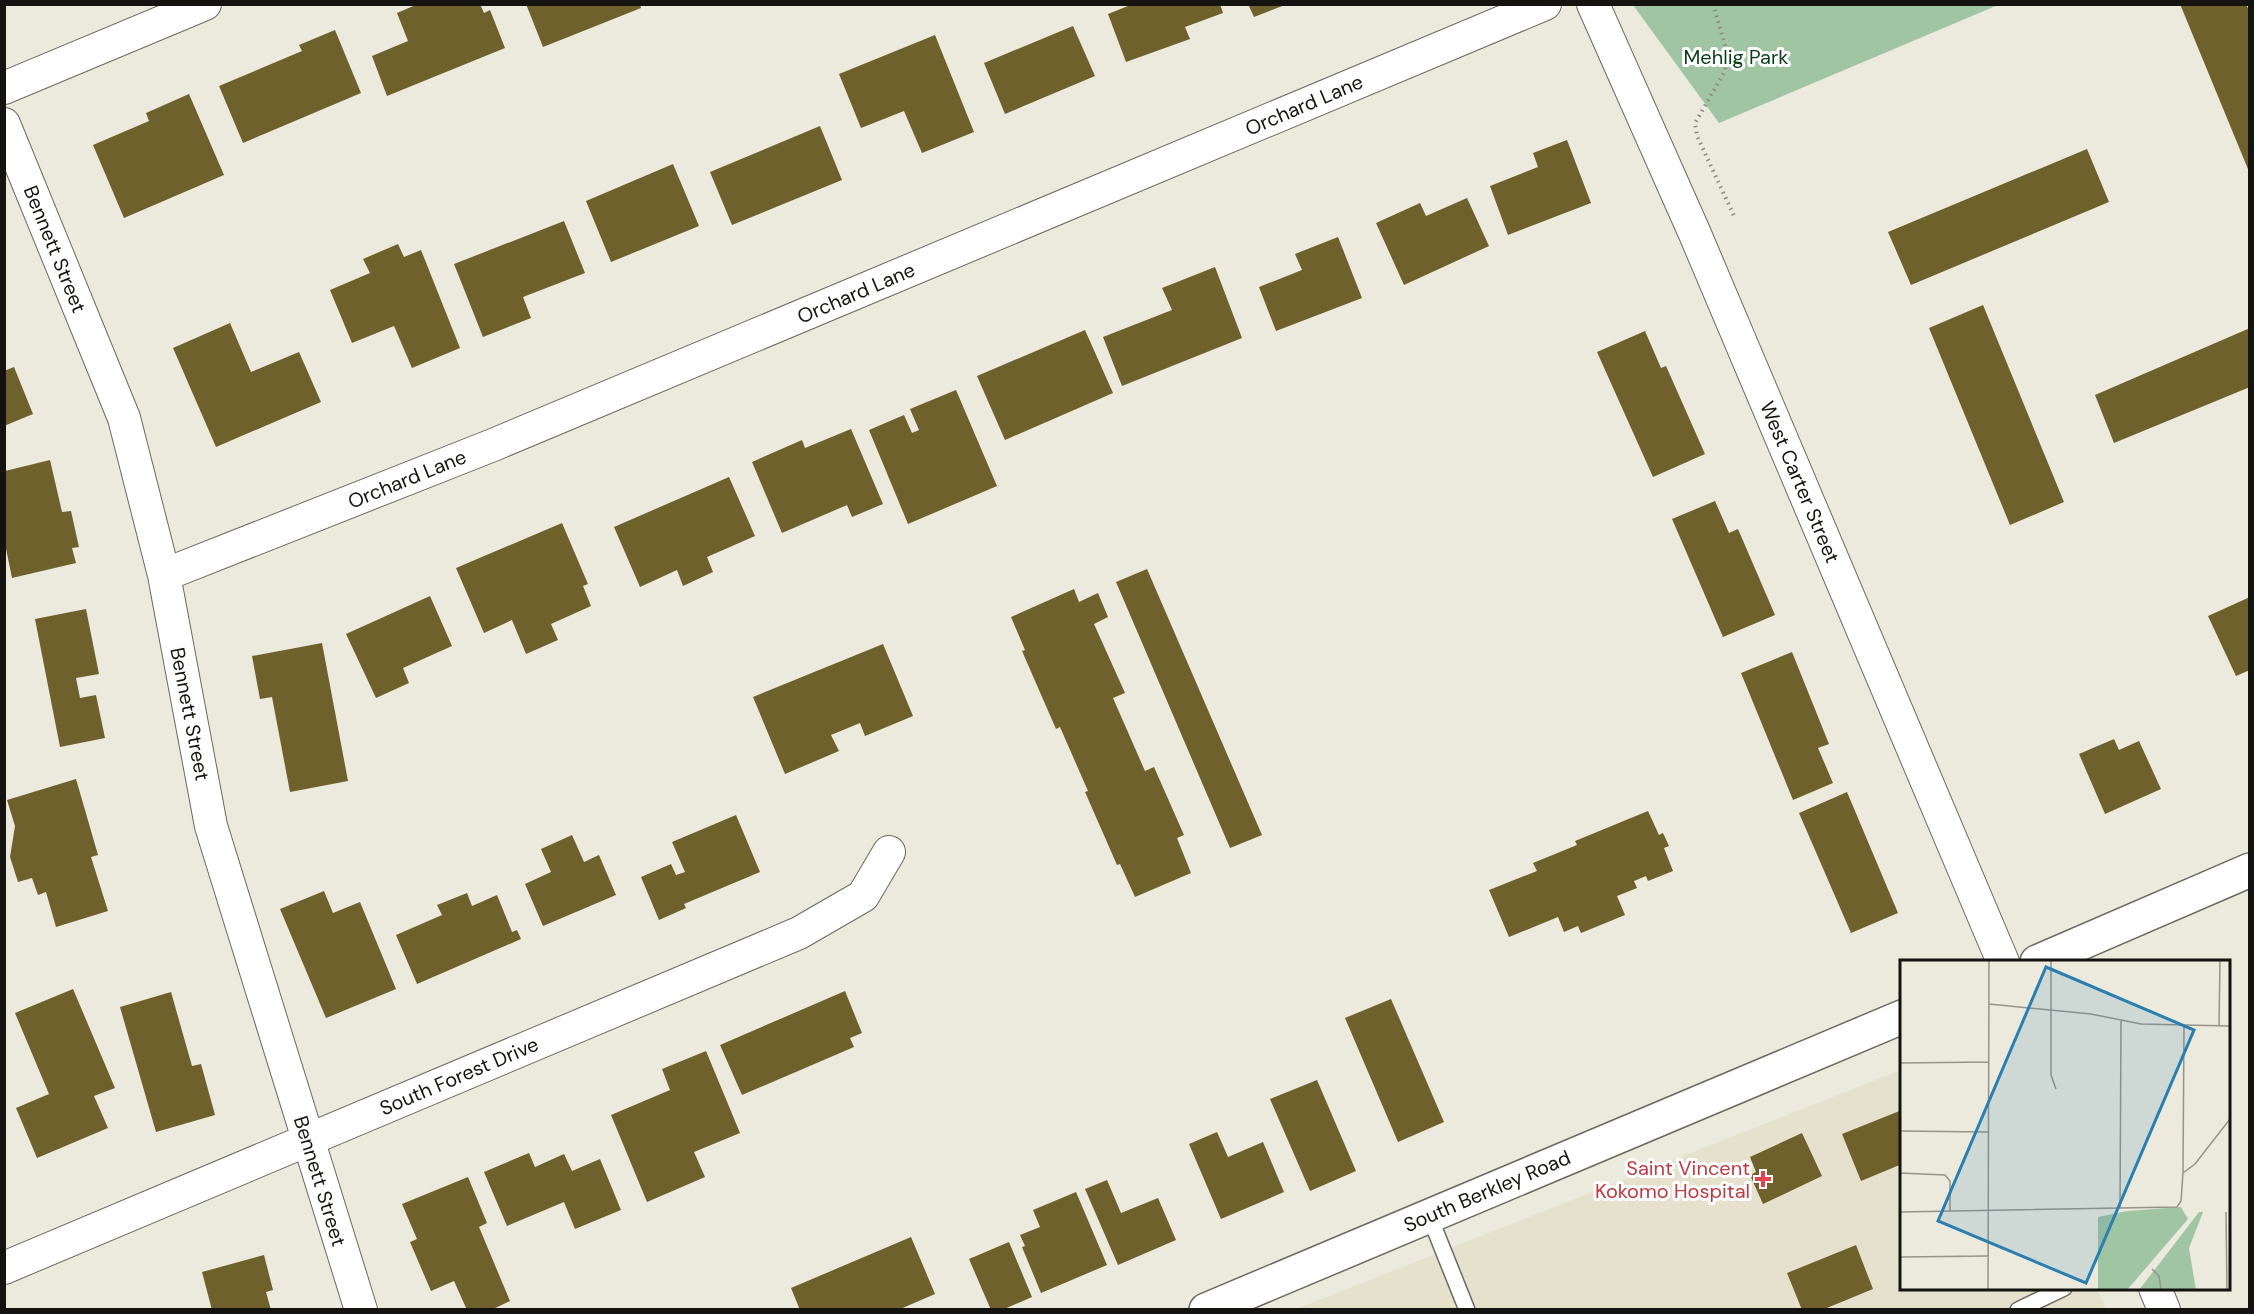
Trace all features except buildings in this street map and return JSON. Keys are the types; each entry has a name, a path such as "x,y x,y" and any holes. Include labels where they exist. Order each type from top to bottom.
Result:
{"street":[{"path":"4,88 205,4"},
{"name":"Orchard Lane","path":"164,575 493,445 1545,4"},
{"name":"West Carter Street","path":"1593,4 1700,245 2002,960"},
{"name":"Bennett Street","path":"4,124 124,418 164,575 210,826 361,1310"},
{"name":"South Forest Drive","path":"4,1268 799,933 863,896 889,852"},
{"path":"2042,960 2250,870"},
{"name":"South Berkley Road","path":"1206,1310 1900,1018"},
{"path":"2156,1290 2164,1310"}],"lane":[{"path":"1429,1215 1467,1310"},
{"path":"2018,1310 2060,1290"}],"path":[{"path":"1713,4 1727,52 1725,71 1695,123 1697,136 1735,218"}],"shaded area":[{"name":"Saint Vincent Kokomo Hospital","path":"1900,1070 1900,1290 2097,1290 2106,1309 1294,1310"}],"green space":[{"name":"Mehlig Park","path":"1633,5 1998,5 1719,123"}],"place":[{"name":"Saint Vincent Kokomo Hospital","path":"1763,1179"}]}
